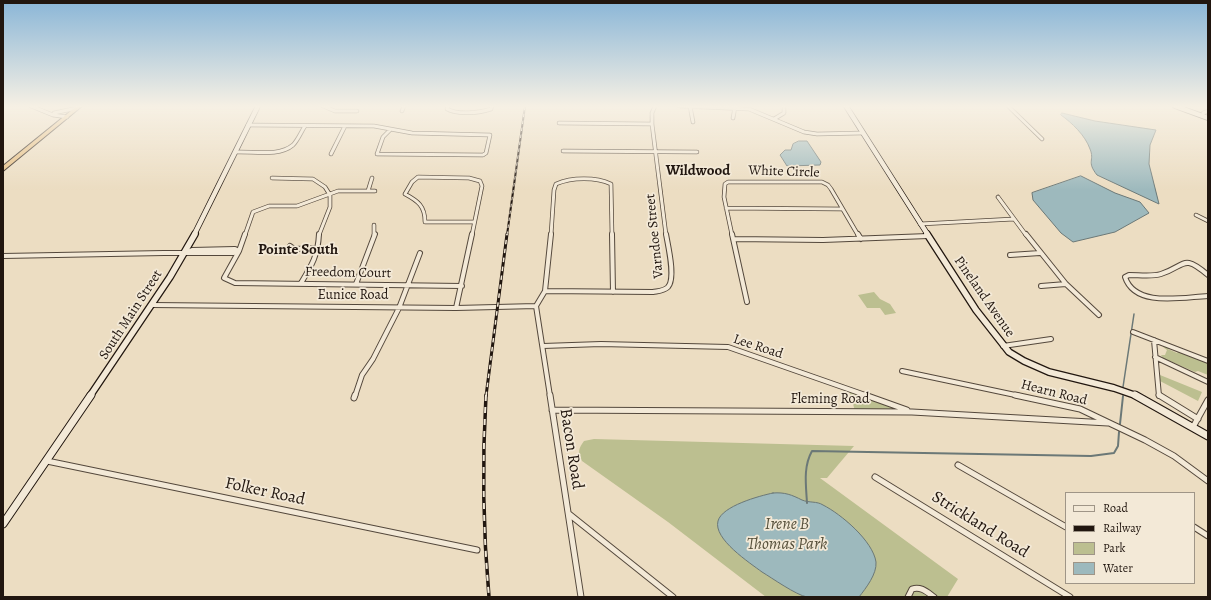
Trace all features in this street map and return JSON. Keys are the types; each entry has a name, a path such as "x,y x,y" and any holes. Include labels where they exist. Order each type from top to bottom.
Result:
{"highway":[{"path":"3,169 46,134"}],"street":[{"name":"South Main Street","path":"3,524 152,305 185,253 244,134"},
{"path":"236,152 276,151 290,147 299,134"},
{"path":"331,154 341,134"},
{"path":"386,134 383,137 377,154 483,155 486,153 490,135 451,134"},
{"name":"Varndoe Street","path":"545,291 652,292 666,290 670,286 672,277 653,134"},
{"name":"Pineland Avenue","path":"863,134 976,310 1003,346 1019,358 1049,372 1114,388 1135,395 1208,436"},
{"path":"1036,134 1042,139"},
{"path":"563,152 697,152"},
{"path":"456,308 462,286 482,186 479,180 469,178 418,177 412,182 405,194 424,206 426,211 425,222 474,222"},
{"path":"272,178 314,179 325,187 330,195 330,207 319,231 318,248 314,261 301,283"},
{"path":"368,191 372,178"},
{"path":"536,306 545,291 550,255 554,190 556,184 560,182 584,180 602,181 611,184 613,292"},
{"name":"White Circle","path":"747,302 726,208 724,188 725,184 728,182 822,182 828,185 861,239"},
{"path":"3,256 233,253 239,251 253,212 258,208 274,205 290,207 297,206 338,191 375,191"},
{"path":"998,198 1066,284 1099,315"},
{"path":"726,208 842,209"},
{"path":"1196,215 1208,221"},
{"path":"920,224 1014,220"},
{"path":"356,284 375,233 374,225"},
{"path":"733,239 861,239 928,236"},
{"path":"290,246 294,249 318,248"},
{"name":"Freedom Court","path":"239,251 224,278 234,282 462,286"},
{"path":"354,398 362,375 373,359 399,308 420,253"},
{"path":"1010,255 1040,253"},
{"path":"1208,275 1195,264 1184,262 1160,274 1129,275 1125,277 1126,282 1142,295 1163,297 1208,296"},
{"path":"1041,286 1066,284"},
{"name":"Eunice Road","path":"152,305 399,308 536,306"},
{"name":"Bacon Road","path":"536,306 581,597"},
{"path":"1133,332 1208,361"},
{"path":"1003,346 1051,339"},
{"path":"1154,340 1160,396 1198,419"},
{"name":"Lee Road","path":"543,346 601,344 728,347 912,412"},
{"path":"1155,357 1208,382"},
{"name":"Hearn Road","path":"902,371 1080,409 1145,440 1174,456 1208,481"},
{"path":"1192,427 1208,400"},
{"name":"Fleming Road","path":"552,410 912,412 1108,423"},
{"name":"Folker Road","path":"47,461 477,550"},
{"path":"958,465 1065,526"},
{"name":"Strickland Road","path":"875,477 1070,597"},
{"path":"569,514 673,597"},
{"path":"1195,528 1208,536"},
{"path":"908,597 912,589 917,587 934,597"}],"green space":[{"path":"874,292 880,299 890,304 896,313 885,315 880,308 867,308 858,295"},
{"path":"1164,346 1177,353 1179,351 1208,363 1208,375 1198,371 1195,372 1163,358 1161,355 1165,355 1167,350 1163,347"},
{"path":"1160,375 1202,392 1198,401 1160,381"},
{"path":"849,390 903,409 903,412 855,411"},
{"name":"Irene B Thomas Park","path":"594,439 854,446 827,478 820,478 958,579 947,597 766,597 668,522 582,461 579,453 581,446 584,441"}],"water":[{"path":"1081,134 1154,134 1150,145 1149,164 1159,204 1097,175 1091,164 1092,156 1085,139"},
{"path":"799,141 807,141 821,162 820,165 787,166 780,155 785,150 791,150 793,144"},
{"path":"1081,176 1115,193 1140,202 1149,213 1115,232 1073,242 1061,233 1033,200 1032,193"},
{"path":"773,493 785,493 805,501 821,504 847,521 863,537 874,554 876,567 870,581 859,597 820,598 802,596 762,572 741,557 727,543 718,528 718,521 721,516 733,506 742,502"}],"waterway":[{"path":"1123,387 1134,314"},
{"path":"1120,424 1123,396"},
{"path":"807,503 806,470 812,451 1091,456 1114,453 1118,446 1119,432"}],"railway":[{"path":"507,235 521,134"},
{"path":"486,396 507,234"},
{"path":"486,395 484,496 485,547 489,597"}],"district":[{"name":"Wildwood","path":"698,171"},
{"name":"Pointe South","path":"298,250"}]}
